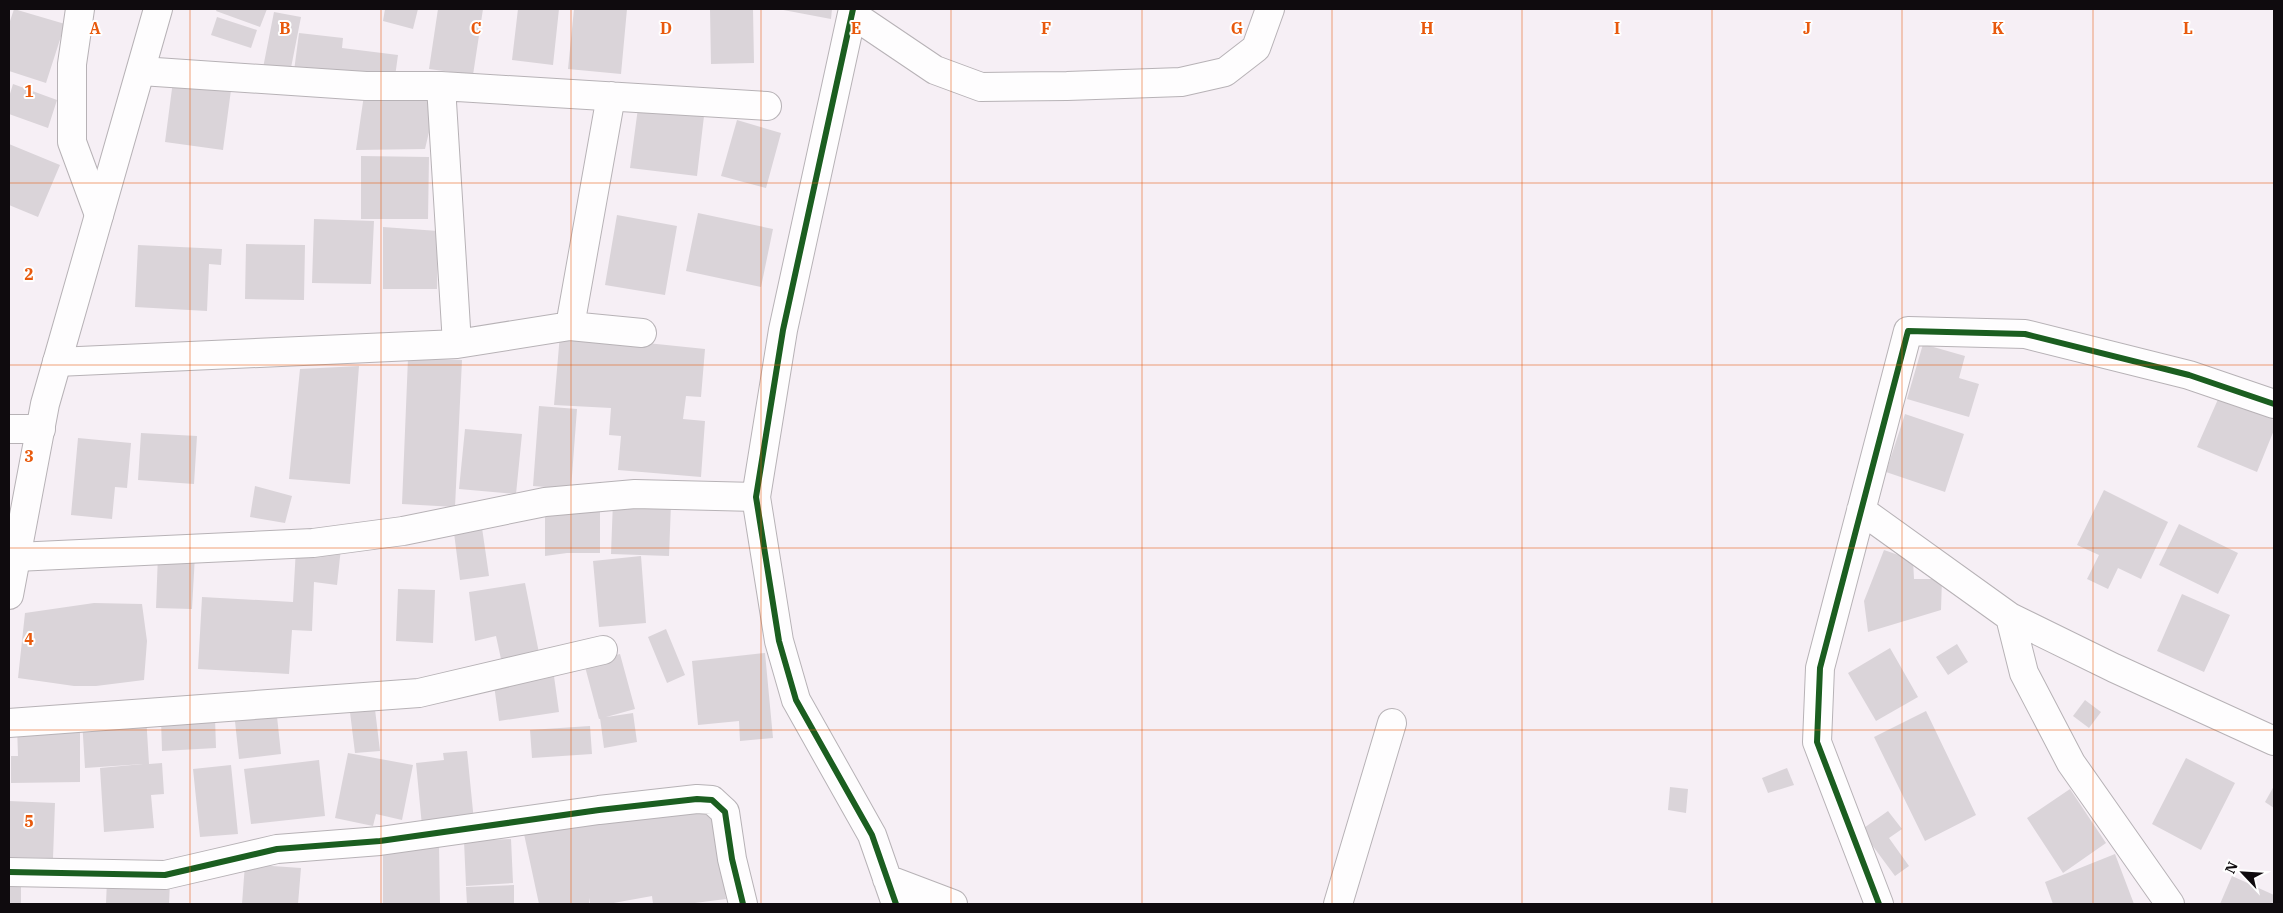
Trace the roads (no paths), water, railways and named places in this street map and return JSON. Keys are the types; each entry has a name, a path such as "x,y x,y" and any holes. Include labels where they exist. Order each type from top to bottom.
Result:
{"street":[{"path":"80,9 72,64 72,142 99,215"},
{"path":"9,595 40,429 57,362 158,9"},
{"path":"953,904 892,892 872,835 796,700 779,641 756,497 783,330 853,11 935,70 981,87 1181,82 1225,72 1256,48 1270,9"},
{"path":"140,71 366,86 441,86 768,106"},
{"path":"441,86 457,344"},
{"path":"570,326 611,96"},
{"path":"57,362 457,344 570,326 642,334"},
{"path":"1879,904 1817,742 1820,668 1908,331 2025,334 2190,375 2274,404"},
{"path":"9,429 40,429"},
{"path":"16,557 313,543 402,531 545,502 636,494 756,497"},
{"path":"1861,510 2010,617 2114,668 2274,741"},
{"path":"2010,617 2024,672 2071,763 2170,904"},
{"path":"9,723 419,693 603,650"},
{"path":"1338,904 1392,723"},
{"path":"9,872 165,875 277,849 380,841 600,810 696,799 712,800 726,812 732,859 743,904"}]}
